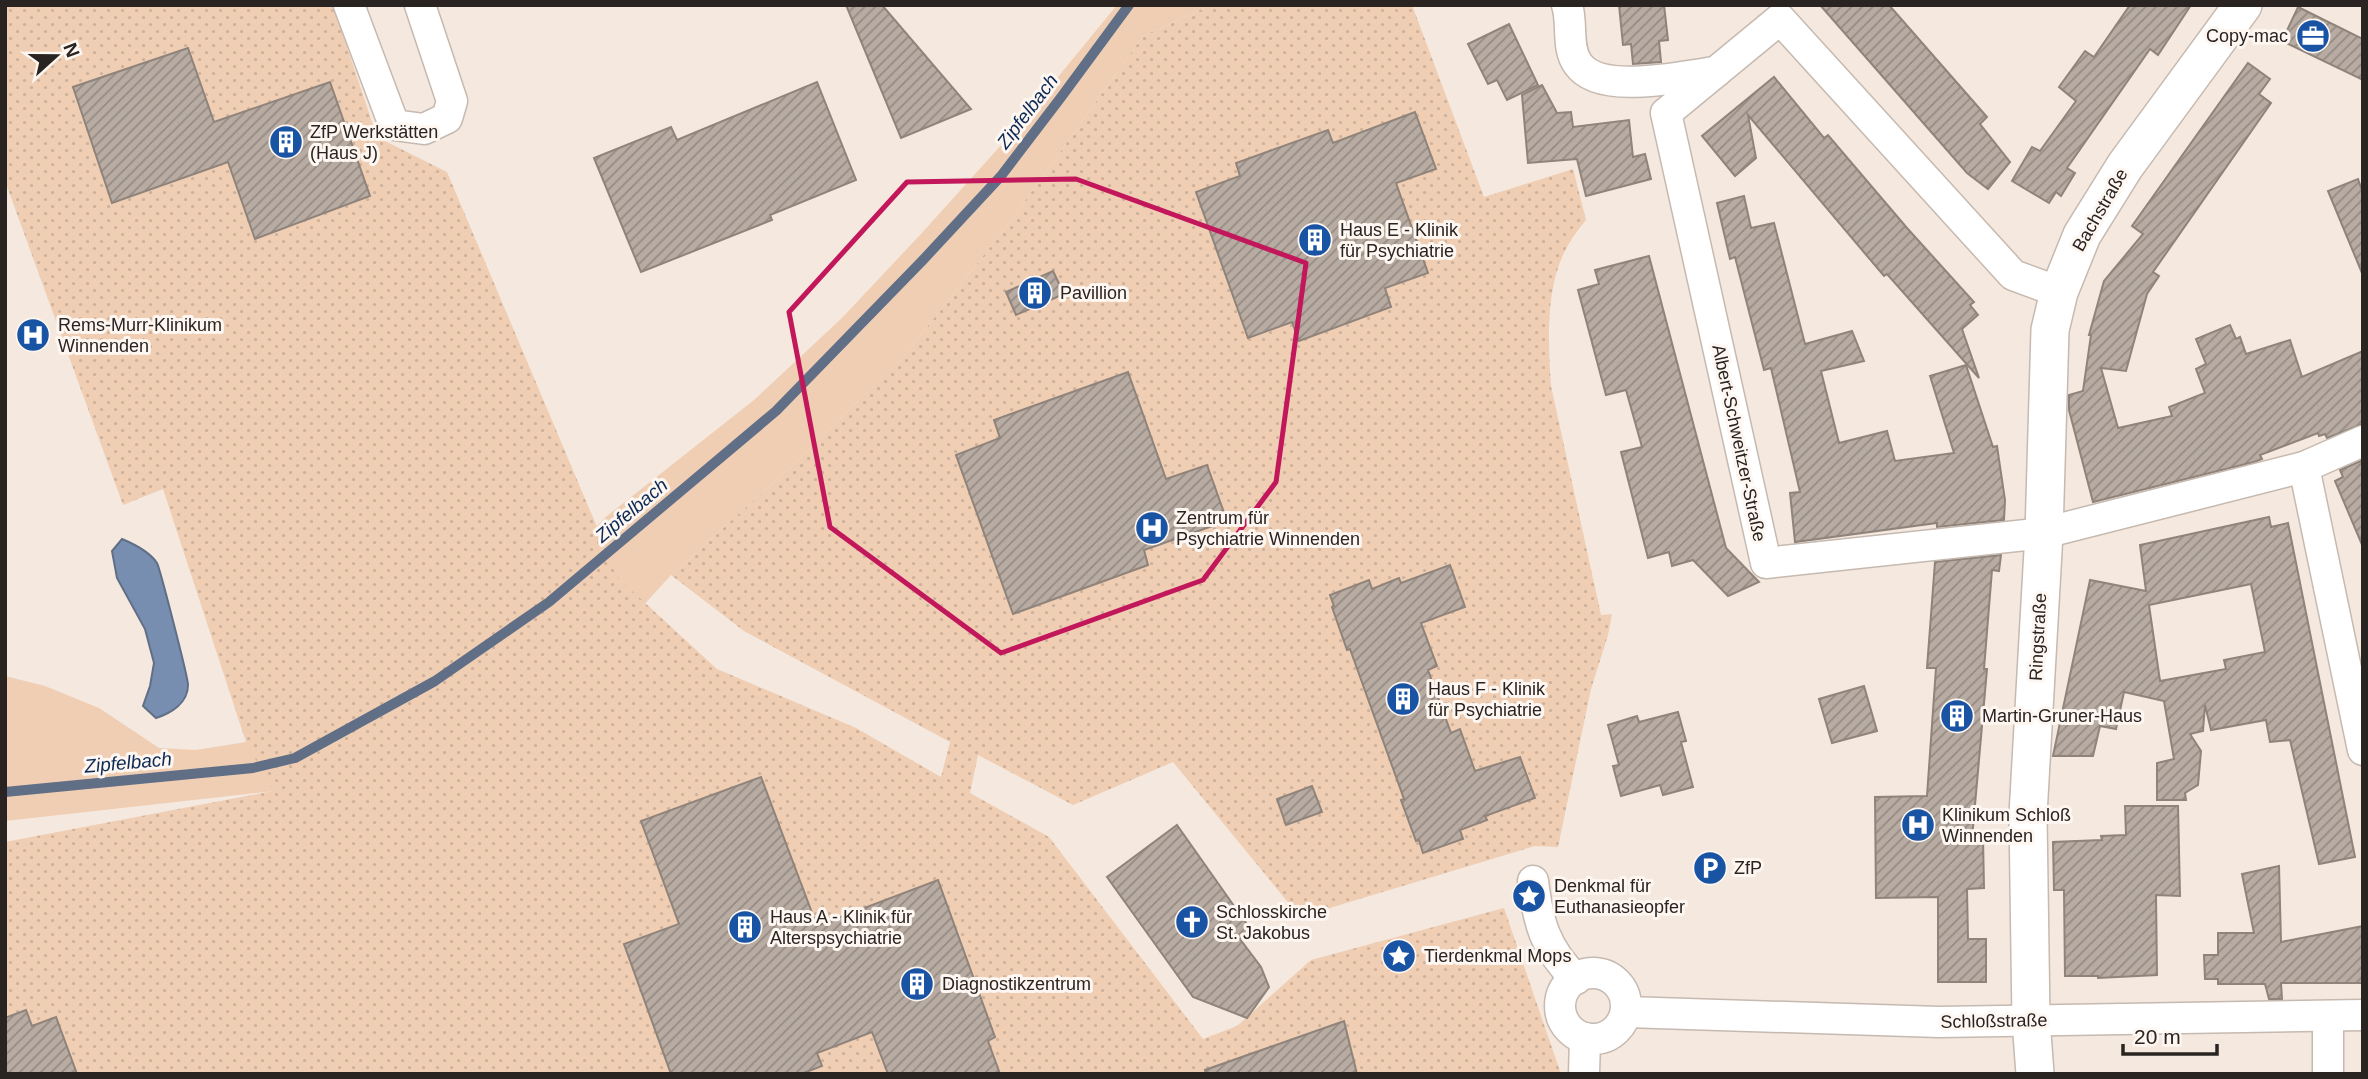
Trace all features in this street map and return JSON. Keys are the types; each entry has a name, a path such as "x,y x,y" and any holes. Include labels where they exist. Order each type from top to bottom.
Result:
{"street":[{"path":"349,5 394,125 424,130 447,118 452,101 420,5"},
{"path":"1567,5 1571,42 1578,64 1594,78 1614,82 1716,72"},
{"name":"Bachstraße","path":"2044,533 2050,330 2059,292 2082,235 2125,166 2243,5"},
{"name":"Albert-Schweitzer-Straße","path":"2044,533 1766,564 1666,113 1780,19 2013,275 2059,292"},
{"path":"2044,533 2304,467 2363,441"},
{"path":"2304,467 2363,750"},
{"name":"Ringstraße","path":"2035,1074 2031,1020 2028,815 2044,533"},
{"path":"1532,881 1536,911 1544,936 1559,963 1576,979"},
{"path":"1585,974 1596,974 1607,976 1623,991 1626,1013 1615,1031 1606,1037 1585,1038 1567,1026 1560,1006 1567,986 1585,974"},
{"name":"Schloßstraße","path":"1626,1013 1939,1022 2363,1015"},
{"path":"2328,1016 2328,1074"},
{"path":"1584,1074 1585,1038"}],"highlighted area":[{"path":"1076,179 1306,263 1276,482 1203,580 1001,653 830,527 789,312 907,182"}],"shaded area":[{"name":"Zentrum für Psychiatrie Winnenden","path":"5,5 333,5 377,137 447,172 619,579 717,669 856,728 941,777 950,742 744,631 671,575 791,467 905,355 1013,218 1143,36 1211,5 1412,5 1484,197 1573,169 1586,220 1573,236 1560,262 1551,297 1551,386 1601,615 1612,614 1591,689 1558,847 1535,846 1300,917 1173,762 1073,805 978,755 970,793 1049,837 1203,1039 1237,1026 1311,960 1504,908 1561,1074 5,1074 5,842 273,791 246,742 163,489 123,505 5,181"},
{"path":"1117,5 1211,5 1143,36 1013,218 905,355 791,467 671,575 516,745 274,791 5,821 5,676 45,686 99,708 159,748 196,750 246,742 275,733 556,566 607,516 754,400 842,318 1013,132"}],"water":[{"path":"122,539 146,551 157,563 187,678 187,691 182,702 156,718 143,706 154,663 145,629 117,578 112,551"}],"building":[{"path":"846,5 882,5 971,109 901,138"},
{"path":"1619,5 1664,5 1668,40 1659,41 1661,62 1633,64 1631,44 1623,45"},
{"path":"1820,5 1889,5 1987,117 1980,124 2010,162 1988,189 1967,173"},
{"path":"2130,5 2191,5 2158,55 2150,49 2067,168 2075,173 2061,196 2056,192 2049,203 2012,181 2032,147 2040,151 2076,101 2059,87 2085,51 2094,57"},
{"name":"Copy-mac","path":"2298,7 2363,39 2363,80 2282,41"},
{"path":"1509,24 1538,85 1507,100 1497,80 1488,84 1468,44"},
{"path":"188,48 214,122 330,82 370,196 255,239 228,162 112,203 73,87"},
{"path":"2248,63 2270,79 2259,94 2271,103 2153,272 2159,276 2147,294 2126,371 2101,368 2118,428 2172,416 2169,407 2205,393 2196,369 2206,364 2196,339 2230,325 2236,339 2240,337 2246,354 2290,340 2302,377 2363,351 2363,424 2327,438 2325,434 2319,436 2318,433 2260,455 2262,459 2254,462 2093,502 2069,410 2069,395 2083,391 2089,335 2104,281 2143,234 2132,226"},
{"path":"1774,77 1824,138 1828,135 1974,302 1970,305 1978,315 1962,329 1979,378 1887,274 1884,276 1748,115 1756,158 1735,176 1702,136"},
{"path":"817,82 856,180 770,215 772,220 641,272 594,158 671,127 677,140"},
{"path":"1542,85 1557,113 1571,112 1573,127 1629,120 1633,157 1645,154 1651,179 1586,196 1577,159 1528,163 1522,95"},
{"name":"Haus E - Klinik für Psychiatrie","path":"1415,112 1436,169 1396,183 1428,273 1385,288 1391,307 1299,341 1292,322 1248,338 1196,192 1240,176 1236,163 1328,130 1333,143"},
{"path":"2358,179 2363,193 2362,273 2328,191"},
{"path":"1744,196 1751,228 1774,223 1805,344 1852,331 1864,361 1821,371 1839,443 1887,431 1895,461 1954,453 1930,376 1966,365 1993,447 1997,446 2005,500 2004,520 1937,527 1937,523 1795,542 1790,493 1800,492 1771,368 1764,370 1735,257 1730,259 1717,203"},
{"path":"1649,256 1726,548 1759,582 1728,596 1693,560 1672,566 1669,552 1648,558 1621,452 1642,447 1626,390 1606,395 1578,290 1599,284 1595,270"},
{"name":"Pavillion","path":"1053,271 1064,294 1016,315 1006,292"},
{"path":"1128,372 1166,479 1207,465 1227,521 1144,550 1148,565 1013,614 956,455 1000,438 994,420"},
{"path":"2363,460 2363,547 2335,481 2343,477 2340,470"},
{"path":"2269,517 2271,527 2288,523 2355,857 2319,864 2290,740 2270,742 2266,720 2211,730 2205,705 2203,731 2190,734 2201,751 2198,785 2185,793 2186,800 2157,800 2157,763 2174,759 2164,701 2124,692 2116,729 2100,726 2093,756 2053,756 2090,580 2146,591 2140,545","holes":["2251,584 2265,652 2224,660 2226,669 2160,681 2149,605"]},
{"name":"Martin-Gruner-Haus","path":"2001,555 1999,571 1992,570 1984,669 1987,669 1972,839 1983,838 1984,888 1967,889 1968,939 1986,939 1986,982 1938,982 1938,897 1876,898 1875,797 1927,796 1936,668 1927,668 1935,562"},
{"name":"Haus F - Klinik für Psychiatrie","path":"1450,565 1465,607 1421,623 1437,666 1428,670 1451,733 1460,729 1475,771 1520,757 1535,798 1485,816 1487,820 1460,830 1463,839 1423,853 1401,800 1404,799 1350,649 1347,650 1330,595 1369,580 1372,589 1399,578 1401,583"},
{"path":"1864,686 1877,731 1832,743 1819,699"},
{"path":"1678,712 1686,741 1681,742 1693,787 1663,795 1660,785 1621,796 1613,766 1619,765 1608,725 1637,716 1639,722"},
{"name":"Haus A - Klinik für Alterspsychiatrie","path":"761,777 817,926 938,880 995,1037 988,1041 1000,1074 888,1074 872,1032 817,1053 822,1066 801,1074 671,1074 624,944 679,924 641,821"},
{"path":"1312,786 1322,812 1286,825 1277,799"},
{"path":"2125,806 2178,806 2180,896 2156,895 2157,975 2098,978 2065,976 2064,890 2054,890 2053,842 2102,840 2101,836 2126,835"},
{"name":"Schlosskirche St. Jakobus","path":"1177,825 1251,930 1240,939 1261,967 1269,987 1247,1018 1193,997 1107,877"},
{"path":"2279,866 2281,942 2363,926 2363,983 2281,983 2282,999 2269,999 2265,984 2218,984 2218,979 2205,979 2204,955 2218,955 2218,933 2254,933 2242,874"},
{"path":"26,1010 32,1026 56,1017 77,1074 5,1074 5,1018"},
{"path":"1344,1021 1357,1074 1206,1074 1205,1070"}],"waterway":[{"name":"Zipfelbach","path":"5,792 253,768 295,758 435,681 549,602 776,411 922,261 1001,176 1129,5"}],"place":[{"name":"Copy-mac","path":"2313,36"},
{"name":"ZfP Werkstätten (Haus J)","path":"286,142"},
{"name":"Haus E - Klinik für Psychiatrie","path":"1315,240"},
{"name":"Pavillion","path":"1035,293"},
{"name":"Rems-Murr-Klinikum Winnenden","path":"33,335"},
{"name":"Zentrum für Psychiatrie Winnenden","path":"1152,528"},
{"name":"Haus F - Klinik für Psychiatrie","path":"1403,699"},
{"name":"Martin-Gruner-Haus","path":"1957,716"},
{"name":"Klinikum Schloß Winnenden","path":"1918,825"},
{"name":"ZfP","path":"1710,868"},
{"name":"Denkmal für Euthanasieopfer","path":"1529,896"},
{"name":"Schlosskirche St. Jakobus","path":"1192,922"},
{"name":"Haus A - Klinik für Alterspsychiatrie","path":"745,927"},
{"name":"Tierdenkmal Mops","path":"1399,956"},
{"name":"Diagnostikzentrum","path":"917,984"}]}
